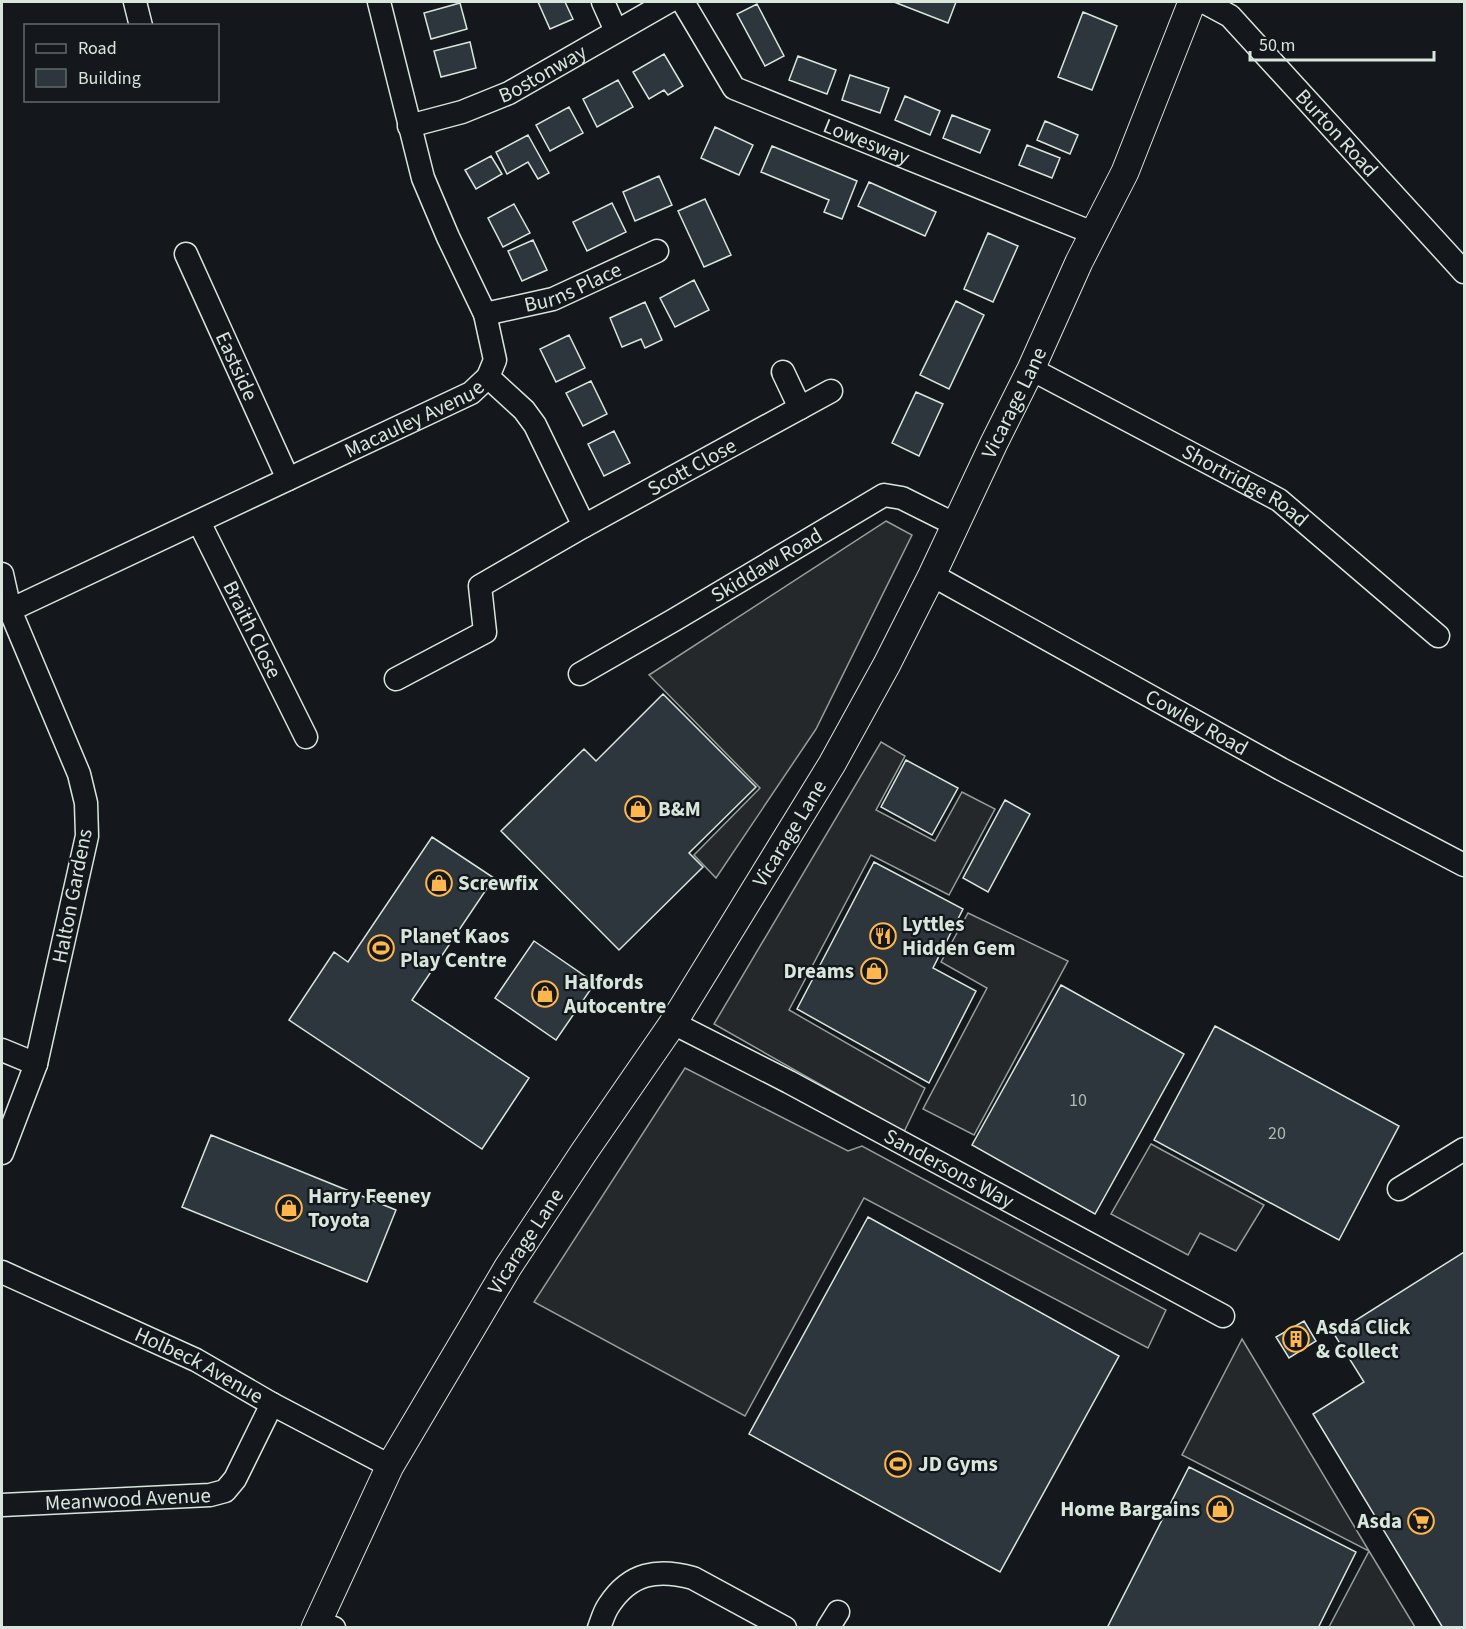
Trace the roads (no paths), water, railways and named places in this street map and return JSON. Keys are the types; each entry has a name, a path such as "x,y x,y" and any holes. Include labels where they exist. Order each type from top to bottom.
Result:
{"street":[{"path":"135,2 140,24"},
{"name":"Macauley Avenue","path":"5,593 199,522 471,393 488,377 495,360 485,314 435,209 423,178 379,2"},
{"path":"603,2 616,31"},
{"name":"Bostonway","path":"409,126 462,112 509,93 668,2"},
{"name":"Lowesway","path":"683,2 734,88 1093,233"},
{"name":"Vicarage Lane","path":"322,1626 390,1466 508,1267 673,1023 832,764 886,664 932,575 1031,369 1078,262 1125,172 1192,2"},
{"name":"Burton Road","path":"1204,2 1230,16 1464,272"},
{"name":"Burns Place","path":"485,314 553,299 657,251"},
{"name":"Eastside","path":"186,254 288,479"},
{"name":"Shortridge Road","path":"1031,369 1279,500 1438,636"},
{"path":"783,372 800,408"},
{"path":"488,377 524,410 535,425 584,526"},
{"name":"Scott Close","path":"396,680 485,632 480,586 584,526 831,392"},
{"name":"Skiddaw Road","path":"580,674 684,615 884,495 902,498 956,525"},
{"name":"Braith Close","path":"199,522 306,737"},
{"name":"Cowley Road","path":"932,575 1281,769 1464,865"},
{"name":"Halton Gardens","path":"2,1152 36,1064 87,836 87,803 79,774 5,593"},
{"name":"Sandersons Way","path":"673,1023 789,1082 1223,1316"},
{"path":"2,1050 36,1064"},
{"path":"1399,1189 1464,1149"},
{"name":"Holbeck Avenue","path":"2,1272 196,1360 272,1404 390,1466"},
{"name":"Meanwood Avenue","path":"2,1505 210,1495 225,1491 235,1479 272,1404"},
{"path":"599,1628 608,1606 630,1581 646,1575 665,1573 693,1578 785,1628"}],"place":[{"name":"B&M","path":"638,809"},
{"name":"Screwfix","path":"439,883"},
{"name":"Lyttles Hidden Gem","path":"883,936"},
{"name":"Planet Kaos Play Centre","path":"381,948"},
{"name":"Dreams","path":"874,971"},
{"name":"Halfords Autocentre","path":"545,994"},
{"name":"Harry Feeney Toyota","path":"289,1208"},
{"name":"Asda Click & Collect","path":"1296,1339"},
{"name":"JD Gyms","path":"898,1464"},
{"name":"Home Bargains","path":"1220,1509"},
{"name":"Asda","path":"1421,1521"}]}
